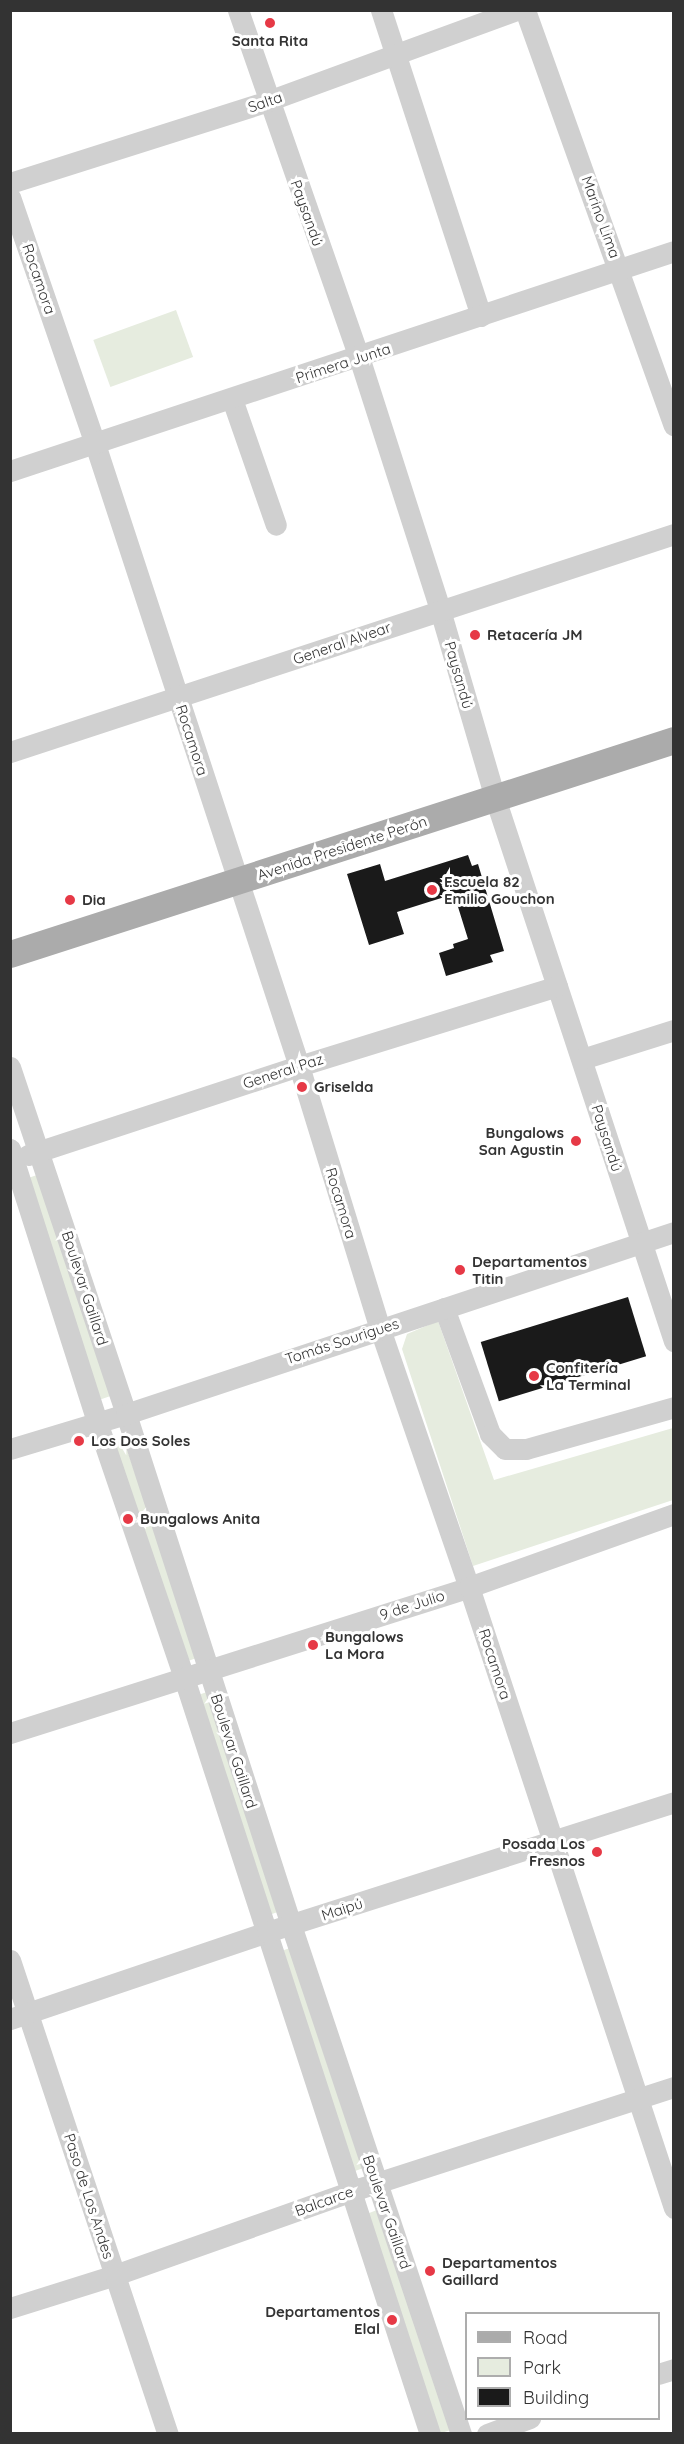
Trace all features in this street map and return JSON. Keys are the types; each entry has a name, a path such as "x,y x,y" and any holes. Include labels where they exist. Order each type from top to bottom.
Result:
{"main road":[{"name":"Avenida Presidente Perón","path":"10,954 237,883 674,740"}],"street":[{"name":"Paysandú","path":"238,10 359,357 440,610 495,798 674,1341"},
{"path":"381,10 481,316"},
{"name":"Salta","path":"10,183 268,101 517,10"},
{"name":"Marino Lima","path":"525,10 674,425"},
{"name":"Rocamora","path":"10,197 95,444 237,883 299,1066 380,1329 470,1587 674,2208"},
{"name":"Primera Junta","path":"10,471 674,251"},
{"path":"232,399 276,525"},
{"name":"General Alvear","path":"10,752 178,699 674,534"},
{"name":"General Paz","path":"12,1157 40,1151 299,1066 557,986"},
{"path":"582,1059 674,1030"},
{"name":"Boulevar Gaillard","path":"10,1067 40,1151 291,1925 461,2433"},
{"name":"Boulevar Gaillard","path":"12,1157 97,1422 267,1932 349,2192 430,2433"},
{"name":"Tomás Sourigues","path":"10,1449 126,1414 674,1232"},
{"path":"444,1308 490,1434 506,1449 526,1449 674,1407"},
{"name":"9 de Julio","path":"10,1733 470,1587 674,1514"},
{"name":"Maipú","path":"19,2016 267,1932 674,1802"},
{"name":"Paso de Los Andes","path":"10,1959 19,2016 116,2275 168,2433"},
{"name":"Balcarce","path":"10,2308 116,2275 377,2182 674,2087"},
{"path":"487,2433 524,2420"}],"green space":[{"path":"176,310 193,357 110,387 93,340"},
{"path":"37,1175 113,1395 100,1400 24,1180"},
{"path":"438,1321 494,1480 673,1428 673,1500 473,1566 402,1349 407,1334"},
{"path":"123,1438 199,1657 185,1662 110,1443"},
{"path":"207,1692 282,1910 269,1915 194,1697"},
{"path":"290,1948 366,2167 352,2172 277,1953"},
{"path":"377,2210 451,2430 437,2433 364,2215"}],"building":[{"path":"468,855 472,866 478,864 504,951 490,955 493,962 446,976 439,953 454,948 453,944 468,939 454,894 397,912 404,934 369,945 347,874 380,864 385,881"},
{"path":"628,1297 646,1356 499,1401 481,1342"}],"place":[{"name":"Santa Rita","path":"270,23"},
{"name":"Retacería JM","path":"475,635"},
{"name":"Escuela 82 Emilio Gouchon","path":"432,890"},
{"name":"Dia","path":"70,900"},
{"name":"Griselda","path":"302,1087"},
{"name":"Bungalows San Agustin","path":"576,1141"},
{"name":"Departamentos Titin","path":"460,1270"},
{"name":"Confitería La Terminal","path":"534,1376"},
{"name":"Los Dos Soles","path":"79,1441"},
{"name":"Bungalows Anita","path":"128,1519"},
{"name":"Bungalows La Mora","path":"313,1645"},
{"name":"Posada Los Fresnos","path":"597,1852"},
{"name":"Departamentos Gaillard","path":"430,2271"},
{"name":"Departamentos Elal","path":"392,2320"}]}
